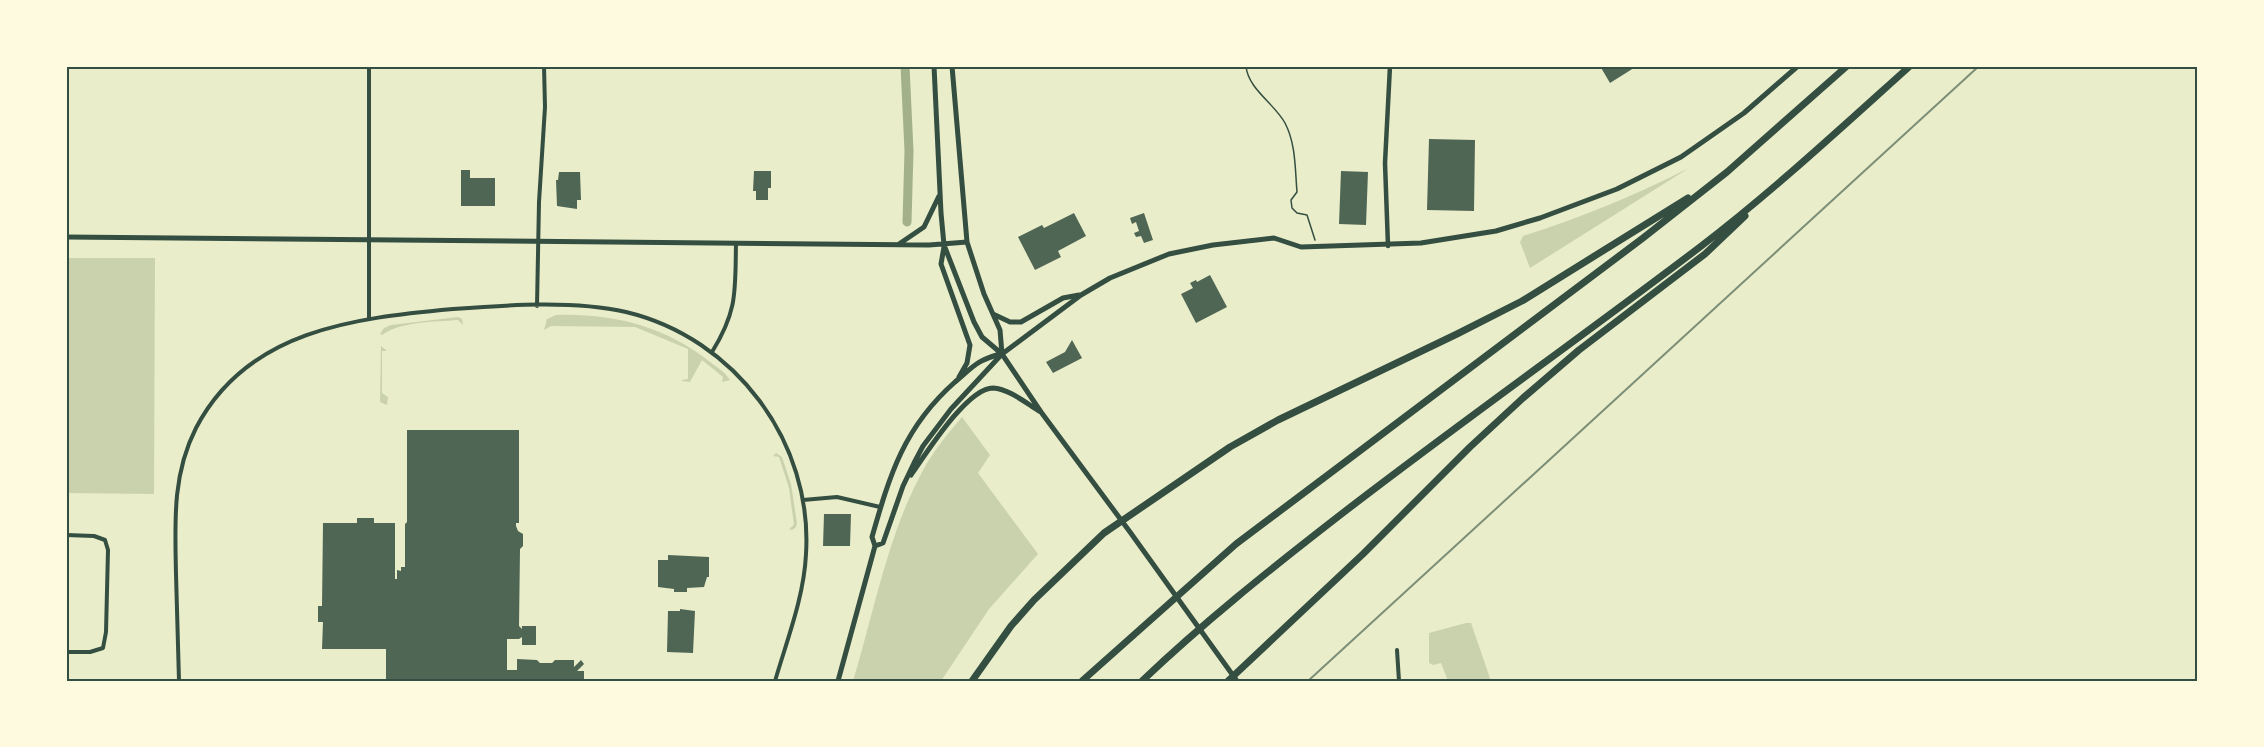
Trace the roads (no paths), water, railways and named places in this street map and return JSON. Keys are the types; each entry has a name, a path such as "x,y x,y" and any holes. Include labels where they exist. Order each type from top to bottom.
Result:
{"highway":[{"path":"1082,681 1236,544 1727,172 1847,66"},
{"path":"1233,679 1523,398 1579,350 1705,254 1783,180 1910,66"},
{"path":"972,681 1011,626 1034,600 1104,533 1193,471 1249,435 1522,301 1637,231 1727,172"},
{"path":"1142,681 1211,617 1289,555 1411,460 1701,246 1783,180"}],"main road":[{"path":"934,66 944,245 941,264 970,345 967,363 957,381"},
{"path":"952,66 966,242 984,294 1000,330 1002,354"},
{"path":"875,546 882,543 903,486 923,446 951,409 1002,354 1081,295 1115,275 1182,251 1213,245 1274,238 1301,247 1388,246 1496,231 1556,213 1617,189 1666,165 1718,132 1767,94 1798,66"},
{"path":"898,245 924,227 940,194"},
{"path":"66,237 898,245 944,245 966,242"},
{"path":"944,245 965,302 982,337 1002,354 1041,412 1216,651 1233,679"},
{"path":"993,314 1011,322 1021,322 1062,298 1081,295"},
{"path":"838,681 875,546 872,537 894,465 914,427 929,407 980,360 1002,354"},
{"path":"903,486 945,428 968,402 983,391 993,388 1004,390 1041,412"}],"street":[{"path":"369,66 369,319"},
{"path":"537,306 545,107 544,66"},
{"path":"1388,246 1385,163 1390,66"},
{"path":"712,352 726,328 734,302 736,243"},
{"path":"179,681 175,504 181,466 196,428 218,394 246,367 263,355 295,338 348,322 460,309 537,306 596,307 638,315 669,327 712,352 745,382 768,412 793,460 803,500 806,534 805,567 775,681"},
{"path":"803,500 845,498 880,507"},
{"path":"66,535 94,536 105,540 108,550 106,632 103,648 90,652 66,652"},
{"path":"1397,650 1399,681"}],"waterway":[{"path":"905,66 909,151 907,222"}],"railway":[{"path":"1308,681 1979,66"}]}
